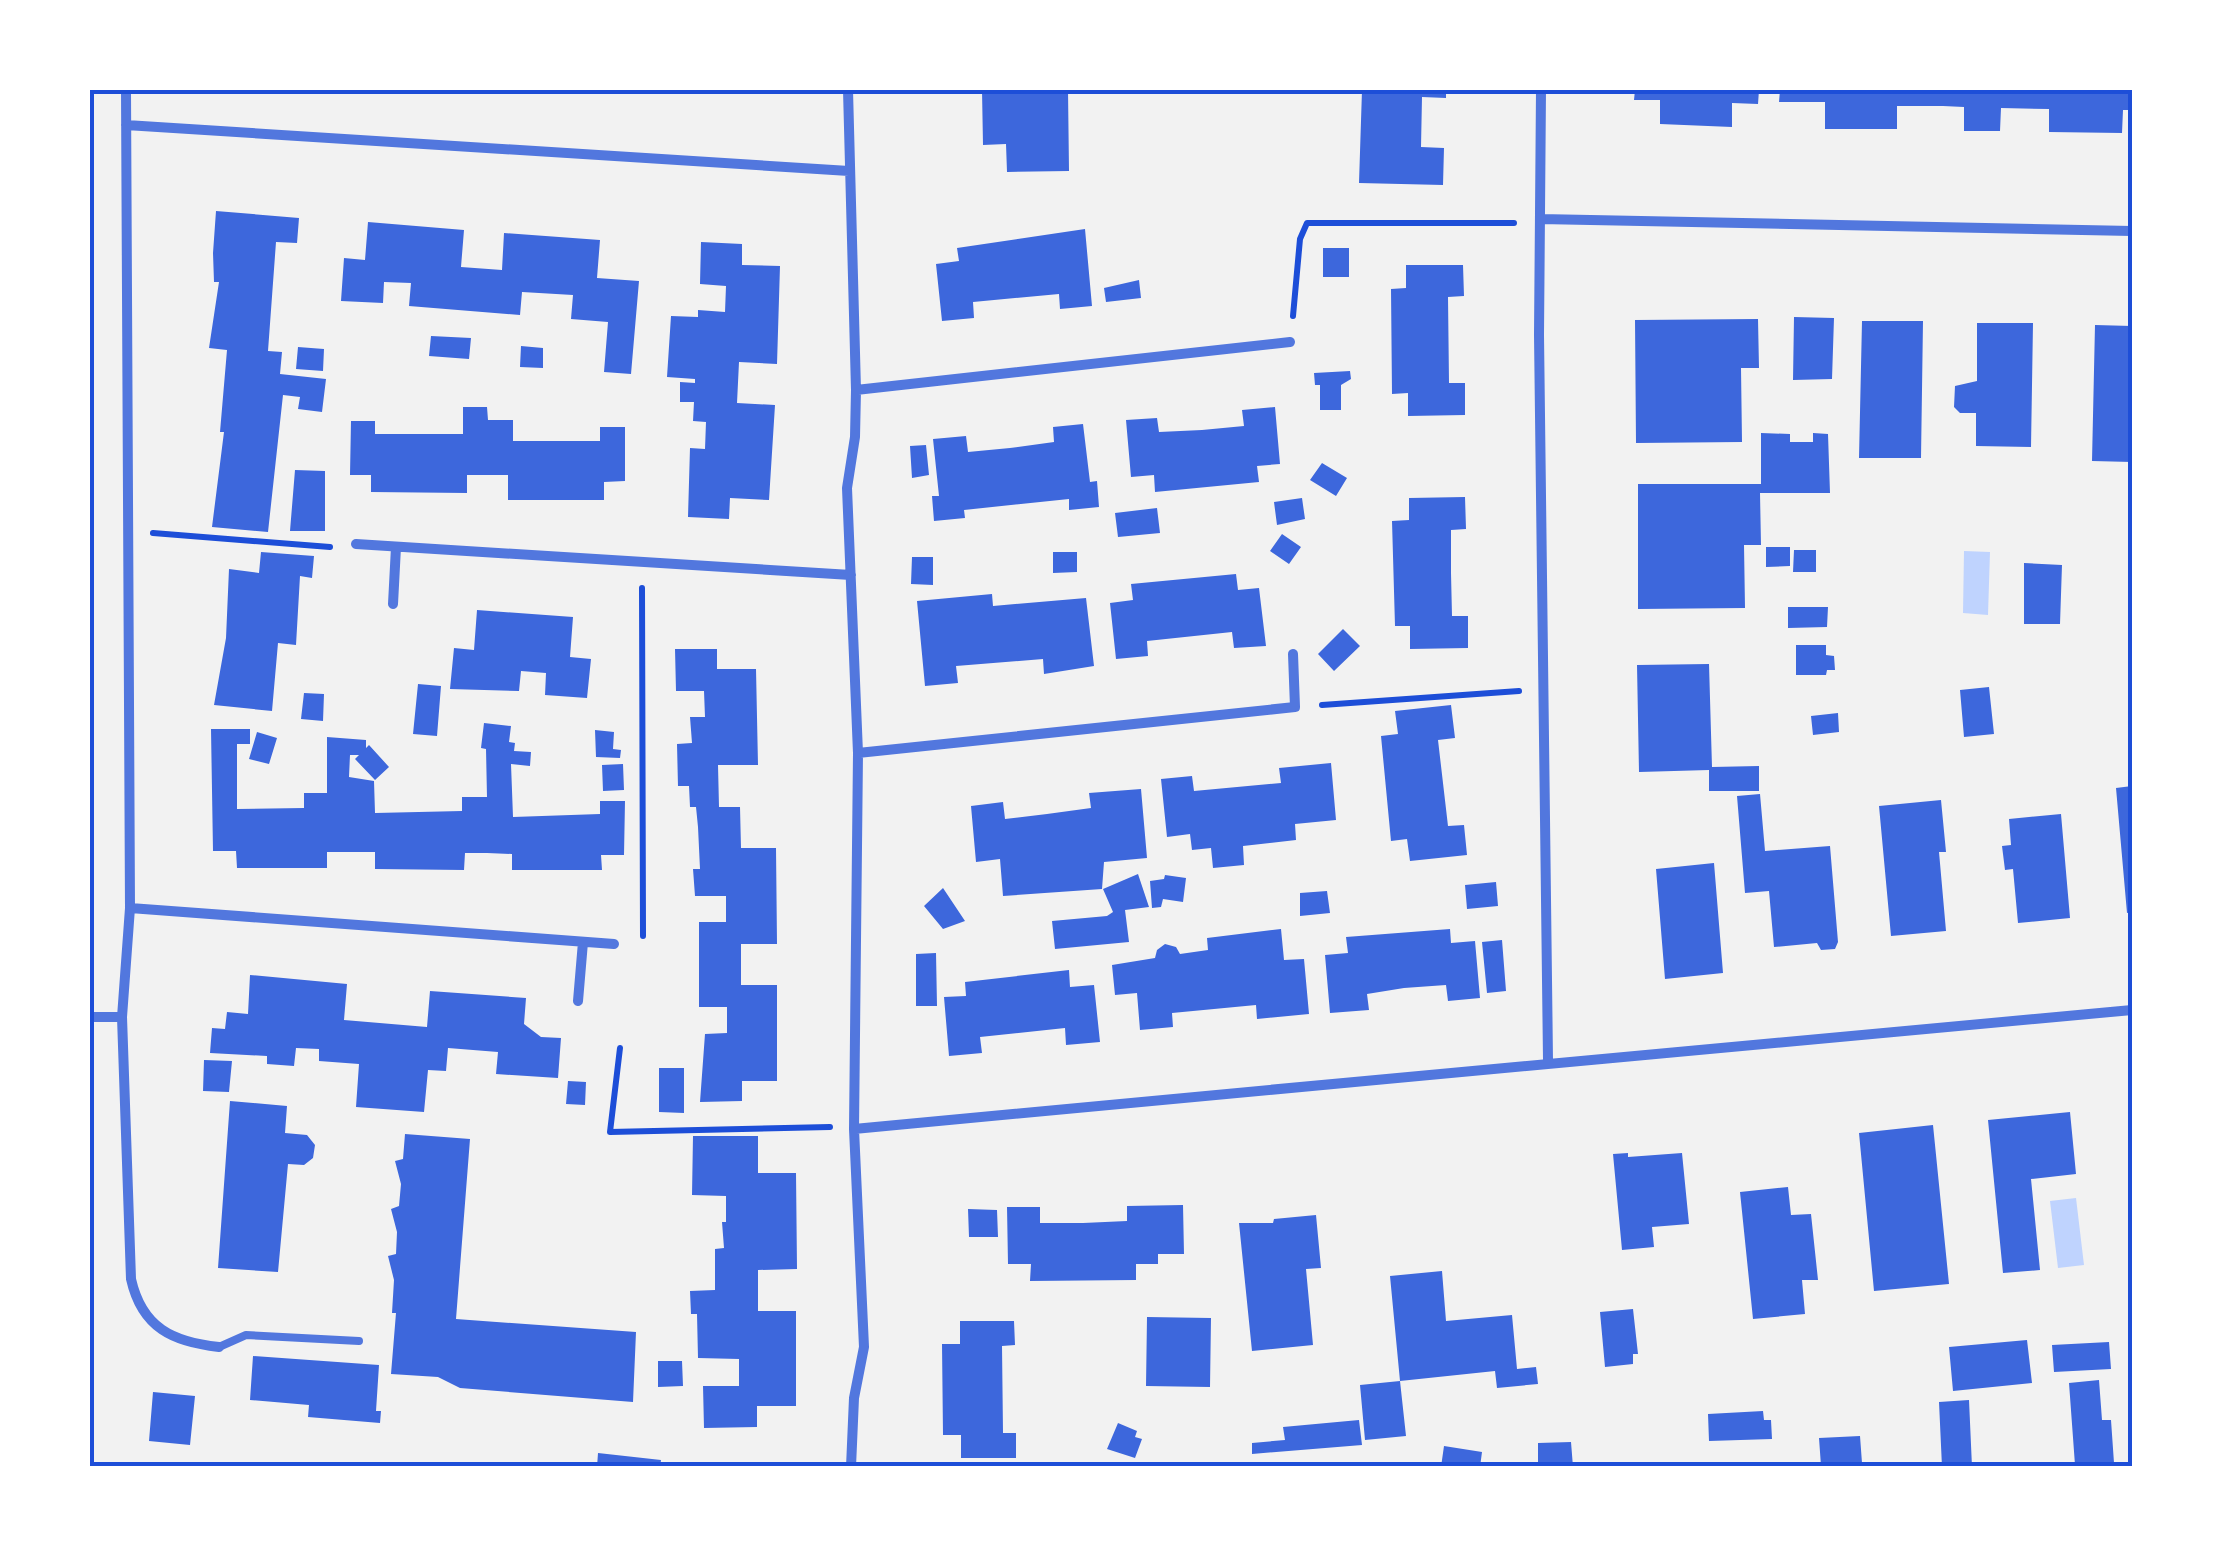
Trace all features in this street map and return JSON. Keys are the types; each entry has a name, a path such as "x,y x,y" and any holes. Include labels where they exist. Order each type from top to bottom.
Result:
{"street":[{"path":"126,90 130,908 122,1017 133,1290 149,1320 166,1334 184,1343 219,1347"},
{"path":"848,90 856,390 855,437 847,488 858,753 854,1129 864,1347 854,1398 851,1467"},
{"path":"1541,90 1548,1060"},
{"path":"126,125 850,171"},
{"path":"1540,220 2132,231"},
{"path":"856,390 1290,342"},
{"path":"356,544 851,575"},
{"path":"393,604 396,547"},
{"path":"858,753 1296,707 1292,654"},
{"path":"130,908 614,944"},
{"path":"578,1001 583,942"},
{"path":"854,1129 1400,1079 1548,1060 2132,1010"},
{"path":"90,1017 122,1017"}],"lane":[{"path":"219,1347 246,1335 360,1341"}],"path":[{"path":"1290,342 1300,238 1307,223 1511,224 1540,220"},
{"path":"128,531 345,548 356,544"},
{"path":"614,944 643,946 642,562"},
{"path":"1296,707 1545,689"},
{"path":"620,1048 610,1132 854,1129"}],"water":[{"path":"1964,551 1990,552 1988,615 1963,613"},
{"path":"2076,1198 2084,1265 2058,1268 2050,1201"}],"building":[{"path":"982,90 1068,90 1069,171 1007,172 1006,144 983,145"},
{"path":"1362,90 1446,90 1446,98 1422,97 1421,147 1444,148 1443,185 1359,183"},
{"path":"1635,90 1759,90 1758,104 1732,103 1732,127 1660,124 1660,100 1634,100"},
{"path":"1780,90 2132,90 2132,110 2123,110 2122,133 2049,132 2049,109 2001,108 2000,131 1964,131 1964,107 1943,106 1897,106 1897,129 1825,129 1825,102 1779,102"},
{"path":"216,211 299,218 297,243 276,242 268,351 282,352 280,374 326,379 322,412 298,409 300,397 283,395 268,532 212,527 224,432 220,432 227,350 209,348 219,282 214,282"},
{"path":"368,222 464,230 461,267 502,270 504,233 600,240 597,278 639,281 631,374 604,372 608,322 571,319 573,295 522,292 520,315 409,306 411,283 384,282 383,303 341,301 344,258 365,260"},
{"path":"1085,229 1092,306 1060,309 1059,294 973,302 974,318 942,321 936,264 959,261 957,248"},
{"path":"701,242 742,244 742,265 780,266 777,364 739,362 737,403 775,405 769,500 730,498 729,519 688,517 690,448 705,449 706,422 693,421 694,402 680,402 680,382 695,383 695,379 667,377 671,316 698,317 698,310 725,312 726,286 700,284"},
{"path":"1323,248 1349,248 1349,277 1323,277"},
{"path":"1406,265 1463,265 1464,296 1448,297 1449,383 1465,383 1465,415 1408,416 1408,393 1392,394 1391,289 1406,288"},
{"path":"1139,280 1141,298 1106,302 1104,288"},
{"path":"1794,317 1834,318 1832,379 1793,380"},
{"path":"1758,319 1759,368 1741,368 1742,442 1636,443 1635,320"},
{"path":"1862,321 1923,321 1921,458 1859,458"},
{"path":"1977,323 2033,323 2031,447 1976,446 1976,413 1960,413 1954,407 1955,386 1977,381"},
{"path":"2095,325 2132,326 2132,462 2092,461"},
{"path":"431,336 471,338 469,359 429,356"},
{"path":"521,346 543,348 543,368 520,367"},
{"path":"298,347 324,349 323,371 296,369"},
{"path":"1350,371 1351,379 1341,385 1341,410 1320,410 1320,385 1315,385 1314,373"},
{"path":"463,407 487,407 488,420 513,420 513,441 600,441 600,427 625,427 625,481 604,482 604,500 508,500 508,475 467,475 467,493 371,492 371,475 350,475 351,421 375,421 375,434 463,434"},
{"path":"1275,407 1280,464 1257,466 1259,482 1155,492 1154,475 1131,477 1126,420 1157,418 1159,432 1202,430 1244,426 1242,410"},
{"path":"1083,424 1090,482 1097,481 1099,507 1069,510 1069,499 964,510 965,518 934,521 932,496 939,496 933,439 966,436 968,452 1010,448 1054,442 1053,427"},
{"path":"1761,433 1790,434 1790,442 1813,442 1813,433 1828,434 1830,493 1760,493 1761,545 1744,545 1745,608 1638,609 1638,484 1761,484"},
{"path":"926,445 929,475 912,478 910,446"},
{"path":"1322,463 1347,478 1336,496 1310,480"},
{"path":"295,470 325,471 325,531 290,531"},
{"path":"1465,497 1466,529 1451,530 1451,573 1452,616 1468,616 1468,648 1410,649 1410,626 1395,626 1392,521 1409,520 1409,498"},
{"path":"1302,498 1305,519 1277,525 1274,502"},
{"path":"1157,508 1160,533 1118,537 1115,513"},
{"path":"1282,534 1301,547 1289,564 1270,551"},
{"path":"1766,547 1790,547 1790,566 1766,567"},
{"path":"1794,550 1816,550 1816,572 1793,572"},
{"path":"261,552 314,556 312,578 300,576 296,645 278,643 272,711 214,705 226,638 229,569 259,573"},
{"path":"1053,552 1077,552 1077,572 1053,573"},
{"path":"912,557 933,557 933,585 911,584"},
{"path":"2024,563 2062,565 2060,624 2024,624"},
{"path":"1236,574 1238,590 1259,588 1266,646 1234,648 1232,632 1147,641 1148,656 1116,659 1110,603 1133,600 1131,584"},
{"path":"992,594 993,606 1086,598 1094,666 1044,674 1043,659 956,666 958,683 925,686 917,601"},
{"path":"1788,607 1828,607 1827,627 1788,628"},
{"path":"477,610 573,617 570,657 591,659 587,698 545,695 546,673 521,671 519,691 450,689 454,648 474,650"},
{"path":"1343,629 1360,646 1334,671 1318,654"},
{"path":"1796,645 1826,645 1826,655 1834,656 1835,670 1827,670 1826,675 1796,675"},
{"path":"675,649 717,649 717,669 756,669 758,765 718,765 719,807 740,807 741,848 776,848 777,944 741,944 741,985 777,985 777,1081 742,1081 742,1101 700,1102 705,1034 727,1033 727,1007 699,1007 699,922 726,922 726,896 695,896 693,869 700,869 696,807 690,807 689,786 678,786 677,744 692,743 690,717 705,717 704,691 676,691"},
{"path":"1709,664 1712,767 1759,766 1759,791 1709,791 1709,770 1639,772 1637,665"},
{"path":"418,684 441,686 437,736 413,734"},
{"path":"1989,687 1994,734 1964,737 1960,690"},
{"path":"304,693 324,694 323,721 301,719"},
{"path":"1451,705 1455,738 1438,740 1448,826 1464,825 1467,855 1410,861 1407,839 1391,841 1381,736 1398,734 1395,711"},
{"path":"1838,713 1839,732 1813,735 1811,716"},
{"path":"484,723 511,726 509,742 515,743 514,751 531,752 530,766 511,764 513,817 600,814 600,801 625,801 624,855 601,855 602,870 512,870 512,854 487,853 465,853 464,870 375,869 375,852 327,852 327,868 237,868 236,851 213,851 211,729 250,729 250,744 237,744 237,809 304,808 304,793 327,793 327,737 366,740 366,748 369,745 389,767 375,780 355,759 359,755 350,755 349,777 374,781 375,813 462,811 462,797 487,797 486,749 481,748"},
{"path":"595,730 614,732 613,749 621,750 620,758 596,757"},
{"path":"257,732 277,738 269,764 249,759"},
{"path":"1331,763 1336,820 1295,824 1296,840 1243,846 1244,865 1213,868 1211,848 1192,850 1190,834 1167,837 1161,779 1192,776 1194,791 1281,783 1279,768"},
{"path":"623,764 624,790 603,791 602,765"},
{"path":"2132,786 2132,912 2127,913 2116,788"},
{"path":"1141,789 1147,858 1104,862 1102,889 1003,896 1000,859 976,862 971,806 1003,802 1005,819 1091,808 1089,793"},
{"path":"1760,794 1765,851 1830,846 1838,942 1835,949 1821,950 1817,943 1774,947 1769,891 1745,893 1737,796"},
{"path":"1941,800 1946,852 1939,852 1946,931 1891,936 1879,806"},
{"path":"2061,814 2070,918 2018,923 2013,869 2005,870 2002,846 2011,845 2009,819"},
{"path":"1714,863 1723,973 1665,979 1656,869"},
{"path":"1138,874 1149,907 1125,910 1129,942 1055,949 1052,921 1107,916 1113,912 1103,889"},
{"path":"1165,875 1186,878 1183,902 1163,899 1161,907 1152,908 1150,881 1164,879"},
{"path":"1496,882 1498,906 1467,909 1465,885"},
{"path":"943,888 965,921 943,929 924,906"},
{"path":"1327,891 1330,913 1300,916 1300,893"},
{"path":"1281,929 1284,960 1304,959 1309,1014 1257,1019 1256,1005 1172,1013 1173,1027 1140,1030 1137,993 1115,995 1112,965 1155,958 1157,950 1165,944 1176,947 1180,954 1208,950 1207,938"},
{"path":"1450,929 1451,943 1475,941 1480,998 1448,1001 1446,985 1404,988 1367,994 1369,1010 1330,1013 1325,955 1348,953 1346,937"},
{"path":"1502,940 1506,991 1487,993 1482,942"},
{"path":"936,953 937,1006 916,1006 916,954"},
{"path":"1069,970 1070,987 1094,985 1100,1042 1066,1045 1065,1028 980,1037 982,1053 949,1056 944,997 966,996 965,982"},
{"path":"250,975 347,984 344,1020 427,1027 430,991 526,998 524,1024 541,1037 561,1038 558,1078 496,1074 498,1052 448,1048 446,1071 428,1070 424,1112 356,1107 359,1064 319,1061 319,1049 296,1048 294,1066 267,1064 267,1056 210,1053 212,1028 225,1029 227,1012 248,1014"},
{"path":"204,1060 232,1061 229,1092 203,1091"},
{"path":"659,1068 684,1068 684,1113 659,1112"},
{"path":"568,1081 586,1082 585,1105 566,1104"},
{"path":"230,1101 287,1106 285,1133 307,1135 315,1145 313,1158 304,1165 288,1164 278,1272 218,1268"},
{"path":"2070,1112 2076,1174 2031,1179 2040,1270 2003,1273 1988,1120"},
{"path":"1933,1125 1949,1284 1874,1291 1859,1133"},
{"path":"405,1134 470,1139 456,1319 636,1332 633,1402 460,1388 438,1377 391,1374 396,1313 392,1313 394,1280 388,1256 396,1254 397,1232 391,1209 399,1206 401,1184 395,1161 403,1159"},
{"path":"693,1136 758,1136 758,1173 796,1173 797,1269 758,1270 758,1311 796,1311 796,1406 757,1406 757,1427 704,1428 703,1386 739,1386 739,1359 698,1358 697,1314 691,1314 690,1291 715,1290 715,1249 724,1248 726,1196 692,1195"},
{"path":"1628,1153 1628,1157 1682,1153 1689,1224 1652,1227 1654,1247 1622,1250 1613,1154"},
{"path":"1788,1187 1791,1215 1811,1214 1818,1280 1802,1280 1805,1314 1753,1319 1740,1192"},
{"path":"1183,1205 1184,1254 1158,1254 1158,1264 1136,1264 1136,1280 1030,1281 1031,1264 1008,1264 1007,1207 1040,1207 1040,1223 1083,1223 1127,1221 1127,1206"},
{"path":"968,1209 997,1210 998,1237 969,1237"},
{"path":"1316,1215 1321,1268 1306,1269 1313,1345 1252,1351 1239,1223 1273,1223 1274,1219"},
{"path":"1442,1271 1446,1321 1512,1315 1517,1369 1536,1367 1538,1384 1497,1388 1495,1371 1400,1381 1390,1276"},
{"path":"1633,1309 1638,1354 1633,1354 1633,1364 1605,1367 1600,1312"},
{"path":"1147,1317 1211,1318 1210,1387 1146,1386"},
{"path":"960,1321 1014,1321 1015,1345 1002,1346 1003,1433 1016,1433 1016,1458 961,1458 961,1435 943,1435 942,1344 960,1344"},
{"path":"2027,1340 2032,1383 1953,1391 1949,1347"},
{"path":"2109,1342 2111,1369 2054,1372 2052,1345"},
{"path":"253,1356 379,1365 376,1411 381,1411 380,1423 308,1417 309,1405 250,1400"},
{"path":"658,1361 682,1361 683,1386 658,1387"},
{"path":"2099,1380 2102,1420 2111,1420 2114,1463 2075,1465 2069,1383"},
{"path":"1400,1381 1406,1436 1365,1440 1360,1385"},
{"path":"153,1392 195,1396 190,1445 149,1441"},
{"path":"1969,1400 1972,1467 1942,1467 1939,1402"},
{"path":"1763,1411 1764,1420 1771,1420 1772,1439 1709,1441 1708,1414"},
{"path":"1359,1420 1362,1445 1252,1454 1252,1443 1285,1440 1283,1427"},
{"path":"1118,1423 1137,1431 1135,1437 1142,1439 1135,1458 1107,1449"},
{"path":"1860,1436 1862,1463 1821,1466 1819,1438"},
{"path":"1571,1442 1573,1467 1538,1467 1538,1443"},
{"path":"1444,1446 1482,1452 1480,1467 1441,1467"},
{"path":"598,1453 661,1460 660,1467 597,1467"}]}
